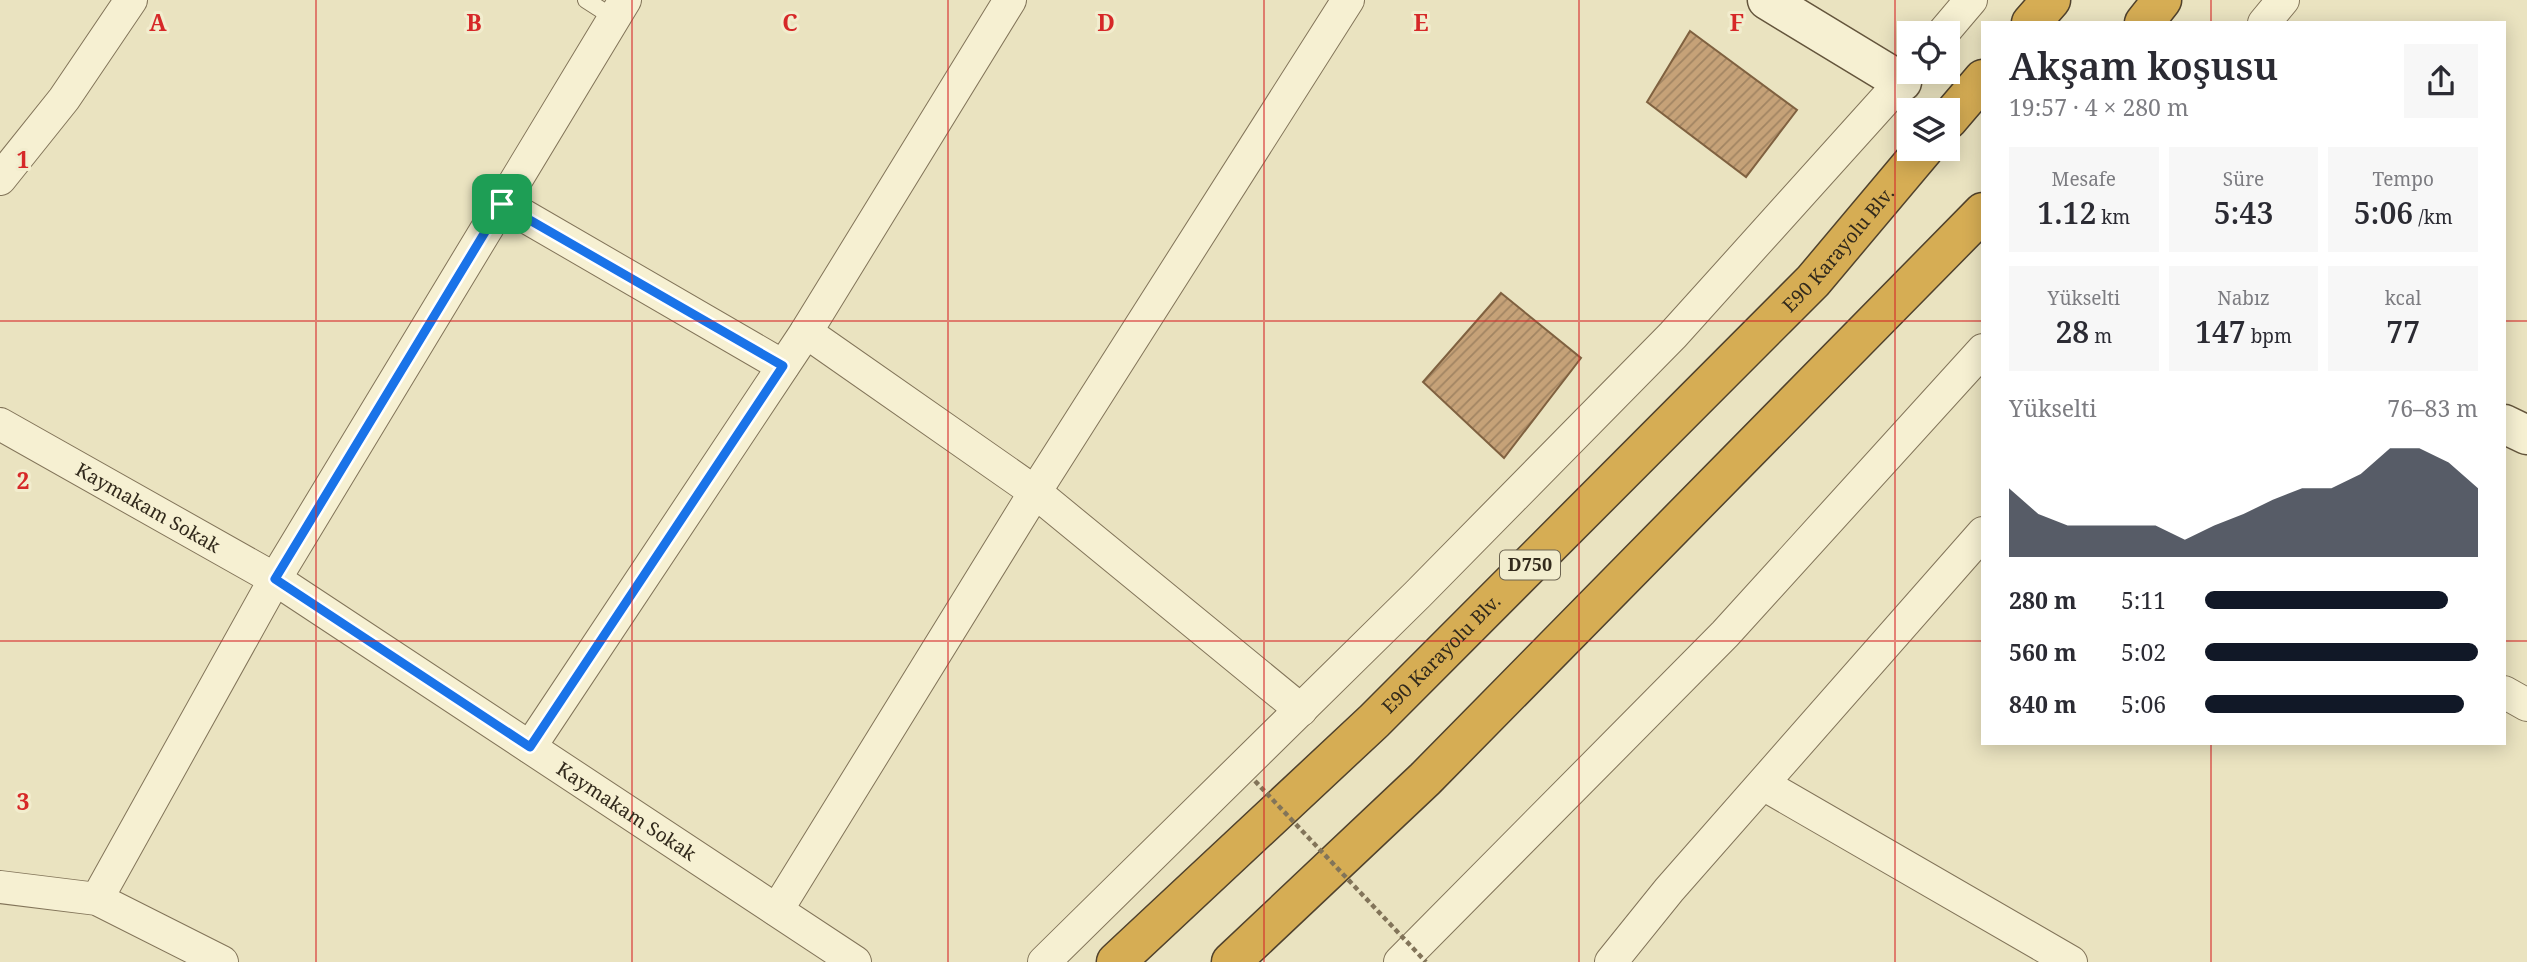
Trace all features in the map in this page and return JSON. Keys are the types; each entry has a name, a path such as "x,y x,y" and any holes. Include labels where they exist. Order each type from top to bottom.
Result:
{"highway":[{"path":"2033,21 2051,0"},
{"path":"2146,21 2162,0"},
{"path":"1960,106 1981,81"},
{"name":"E90 Karayolu Blv.","path":"1116,962 1374,721 1804,290 1914,161"},
{"path":"1231,962 1425,779 1981,214"}],"street":[{"path":"530,747 806,332 1010,0"},
{"path":"777,911 1035,492 1348,0"},
{"path":"1767,0 1897,72"},
{"path":"1953,21 1971,0"},
{"path":"2266,21 2283,0"},
{"path":"0,179 64,99 124,3"},
{"path":"97,899 275,579 619,9"},
{"path":"1044,962 1301,710 1673,335 1900,84"},
{"path":"502,204 783,366"},
{"path":"806,332 1035,492 1301,710"},
{"path":"1400,962 1725,634 1981,352"},
{"name":"Kaymakam Sokak","path":"0,424 275,579 855,962"},
{"path":"2506,425 2527,435"},
{"path":"1611,962 1669,890 1981,535"},
{"path":"2506,693 2527,705"},
{"path":"1763,785 2071,962"},
{"path":"0,887 97,899 222,962"}],"lane":[{"path":"586,0 619,9"}],"path":[{"path":"1255,781 1426,962"}],"building":[{"path":"1690,31 1797,110 1746,177 1647,102"},
{"path":"1501,293 1581,358 1504,458 1423,382"}],"route":[{"path":"502,204 783,366 530,747 275,579 502,204"}]}
